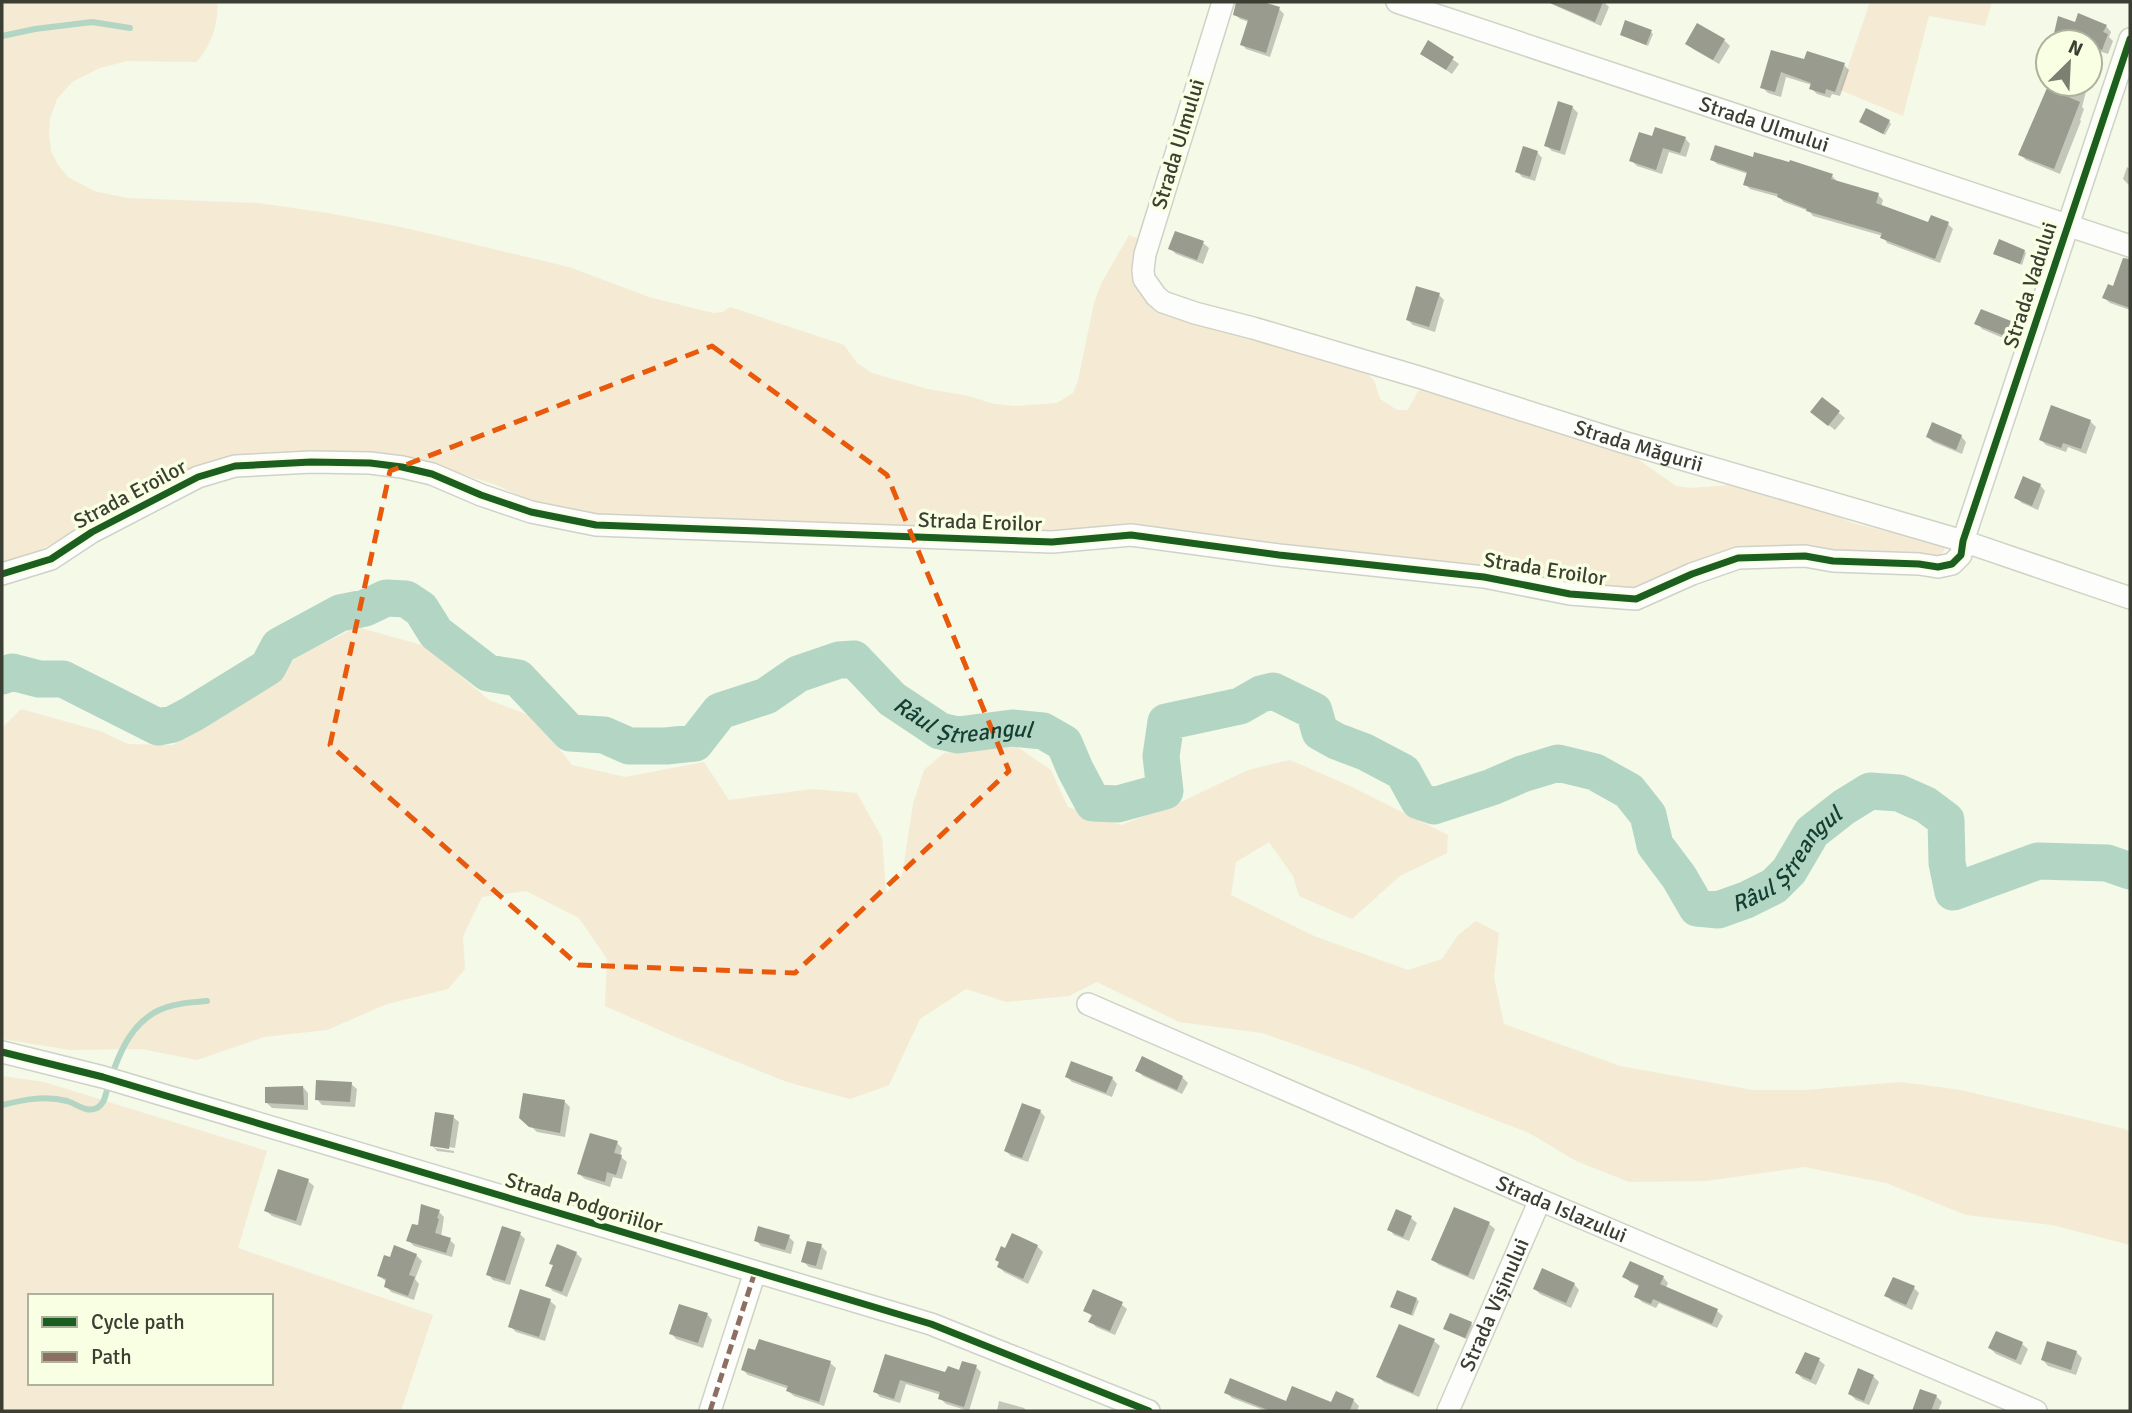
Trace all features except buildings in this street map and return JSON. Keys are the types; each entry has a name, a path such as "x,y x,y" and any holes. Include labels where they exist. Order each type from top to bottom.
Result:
{"street":[{"name":"Strada Ulmului","path":"1150,287 1144,279 1144,254 1223,2"},
{"name":"Strada Ulmului","path":"1397,2 2130,246"},
{"name":"Strada Vadului","path":"1963,541 2130,39"},
{"name":"Strada Măgurii","path":"1150,287 1163,302 1195,313 1409,374 1623,442 1963,541 2130,598"},
{"name":"Strada Eroilor","path":"2,574 51,559 93,532 198,477 235,466 311,462 370,463 402,467 432,474 531,512 596,525 1052,542 1131,535 1279,555 1484,577 1570,594 1636,598 1738,558 1805,556 1833,561 1938,567 1952,564 1961,555 1963,541"},
{"name":"Strada Islazului","path":"1088,1004 2036,1411"},
{"name":"Strada Podgoriilor","path":"2,1052 103,1077 931,1324 1149,1411"},
{"name":"Strada Vișinului","path":"1448,1411 1540,1200"},
{"path":"710,1411 755,1272"}],"highlighted area":[{"path":"712,346 887,475 1009,771 795,973 578,965 330,745 390,471"}],"shaded area":[{"path":"2,2 217,2 213,34 206,50 196,62 127,61 100,68 72,82 57,99 50,118 51,151 68,177 94,191 127,198 258,203 401,227 569,267 649,297 713,313 723,312 730,307 844,345 857,363 872,373 928,389 1015,406 1057,403 1073,393 1078,381 1094,303 1101,284 1129,235 1139,239 1138,283 1363,370 1374,380 1380,399 1397,410 1408,410 1418,391 1428,389 1596,430 1676,486 1691,488 1730,485 1783,492 1828,506 1839,517 1852,523 1907,536 1928,537 1946,547 1940,557 1808,550 1625,589 1597,588 1473,566 1026,535 687,516 605,516 555,512 494,484 410,458 373,454 189,472 150,489 72,536 21,558 2,562"},
{"path":"1870,2 1992,2 1985,26 1929,16 1903,116 1840,90"},
{"path":"357,627 425,646 489,700 534,717 572,765 625,777 704,762 729,800 812,789 857,793 882,838 886,893 902,876 913,804 924,770 944,753 1013,744 1051,770 1068,807 1121,825 1179,803 1248,770 1290,760 1350,786 1448,835 1447,853 1400,876 1352,919 1299,896 1293,876 1269,842 1236,862 1231,895 1314,936 1408,970 1442,959 1458,935 1476,921 1499,933 1494,978 1504,1024 1620,1066 1752,1090 1806,1090 1901,1082 1961,1090 2125,1129 2130,1132 2130,1245 2052,1225 1966,1215 1886,1183 1804,1167 1706,1181 1629,1182 1576,1161 1529,1133 1356,1066 1262,1033 1179,1022 1097,982 1069,996 1006,1002 966,989 920,1019 889,1085 850,1099 787,1082 605,1006 607,959 579,918 526,891 482,897 463,936 465,969 448,989 387,1004 327,1030 264,1037 197,1060 141,1049 70,1050 2,1039 2,728 21,709 100,731 128,744 173,745 265,689 298,656"},
{"path":"2,1076 44,1082 267,1151 238,1248 433,1315 401,1411 2,1411"}],"waterway":[{"path":"2,36 92,22 130,28"},
{"name":"Râul Ștreangul","path":"2,676 12,672 39,679 63,679 158,727 173,724 192,714 268,667 279,646 340,613 365,608 386,598 406,599 421,609 436,633 488,673 518,678 570,733 604,735 629,746 695,743 720,711 766,696 798,674 839,660 854,659 892,699 940,731 958,735 1012,728 1043,731 1064,743 1093,803 1118,804 1165,791 1161,756 1166,722 1240,706 1261,694 1273,691 1314,711 1320,732 1403,772 1419,801 1434,806 1558,763 1595,772 1629,791 1648,815 1655,845 1679,877 1697,908 1718,910 1774,886 1789,871 1812,832 1870,791 1899,793 1926,805 1946,820 1947,863 1953,892 2038,861 2107,863 2130,871"},
{"path":"2,1105 51,1098 85,1109 97,1108 104,1100 122,1049 138,1026 160,1009 207,1001"}],"marked path":[{"path":"710,1411 755,1272"}],"cycle path":[{"path":"2,574 51,559 92,532 198,477 235,466 311,462 370,463 402,467 432,474 531,512 596,525 1052,542 1131,535 1279,555 1484,577 1570,594 1636,599 1692,574 1738,558 1805,556 1833,561 1938,567 1952,564 1961,555 1963,541 2130,39"},
{"path":"2,1052 103,1077 931,1324 1149,1411"}]}
